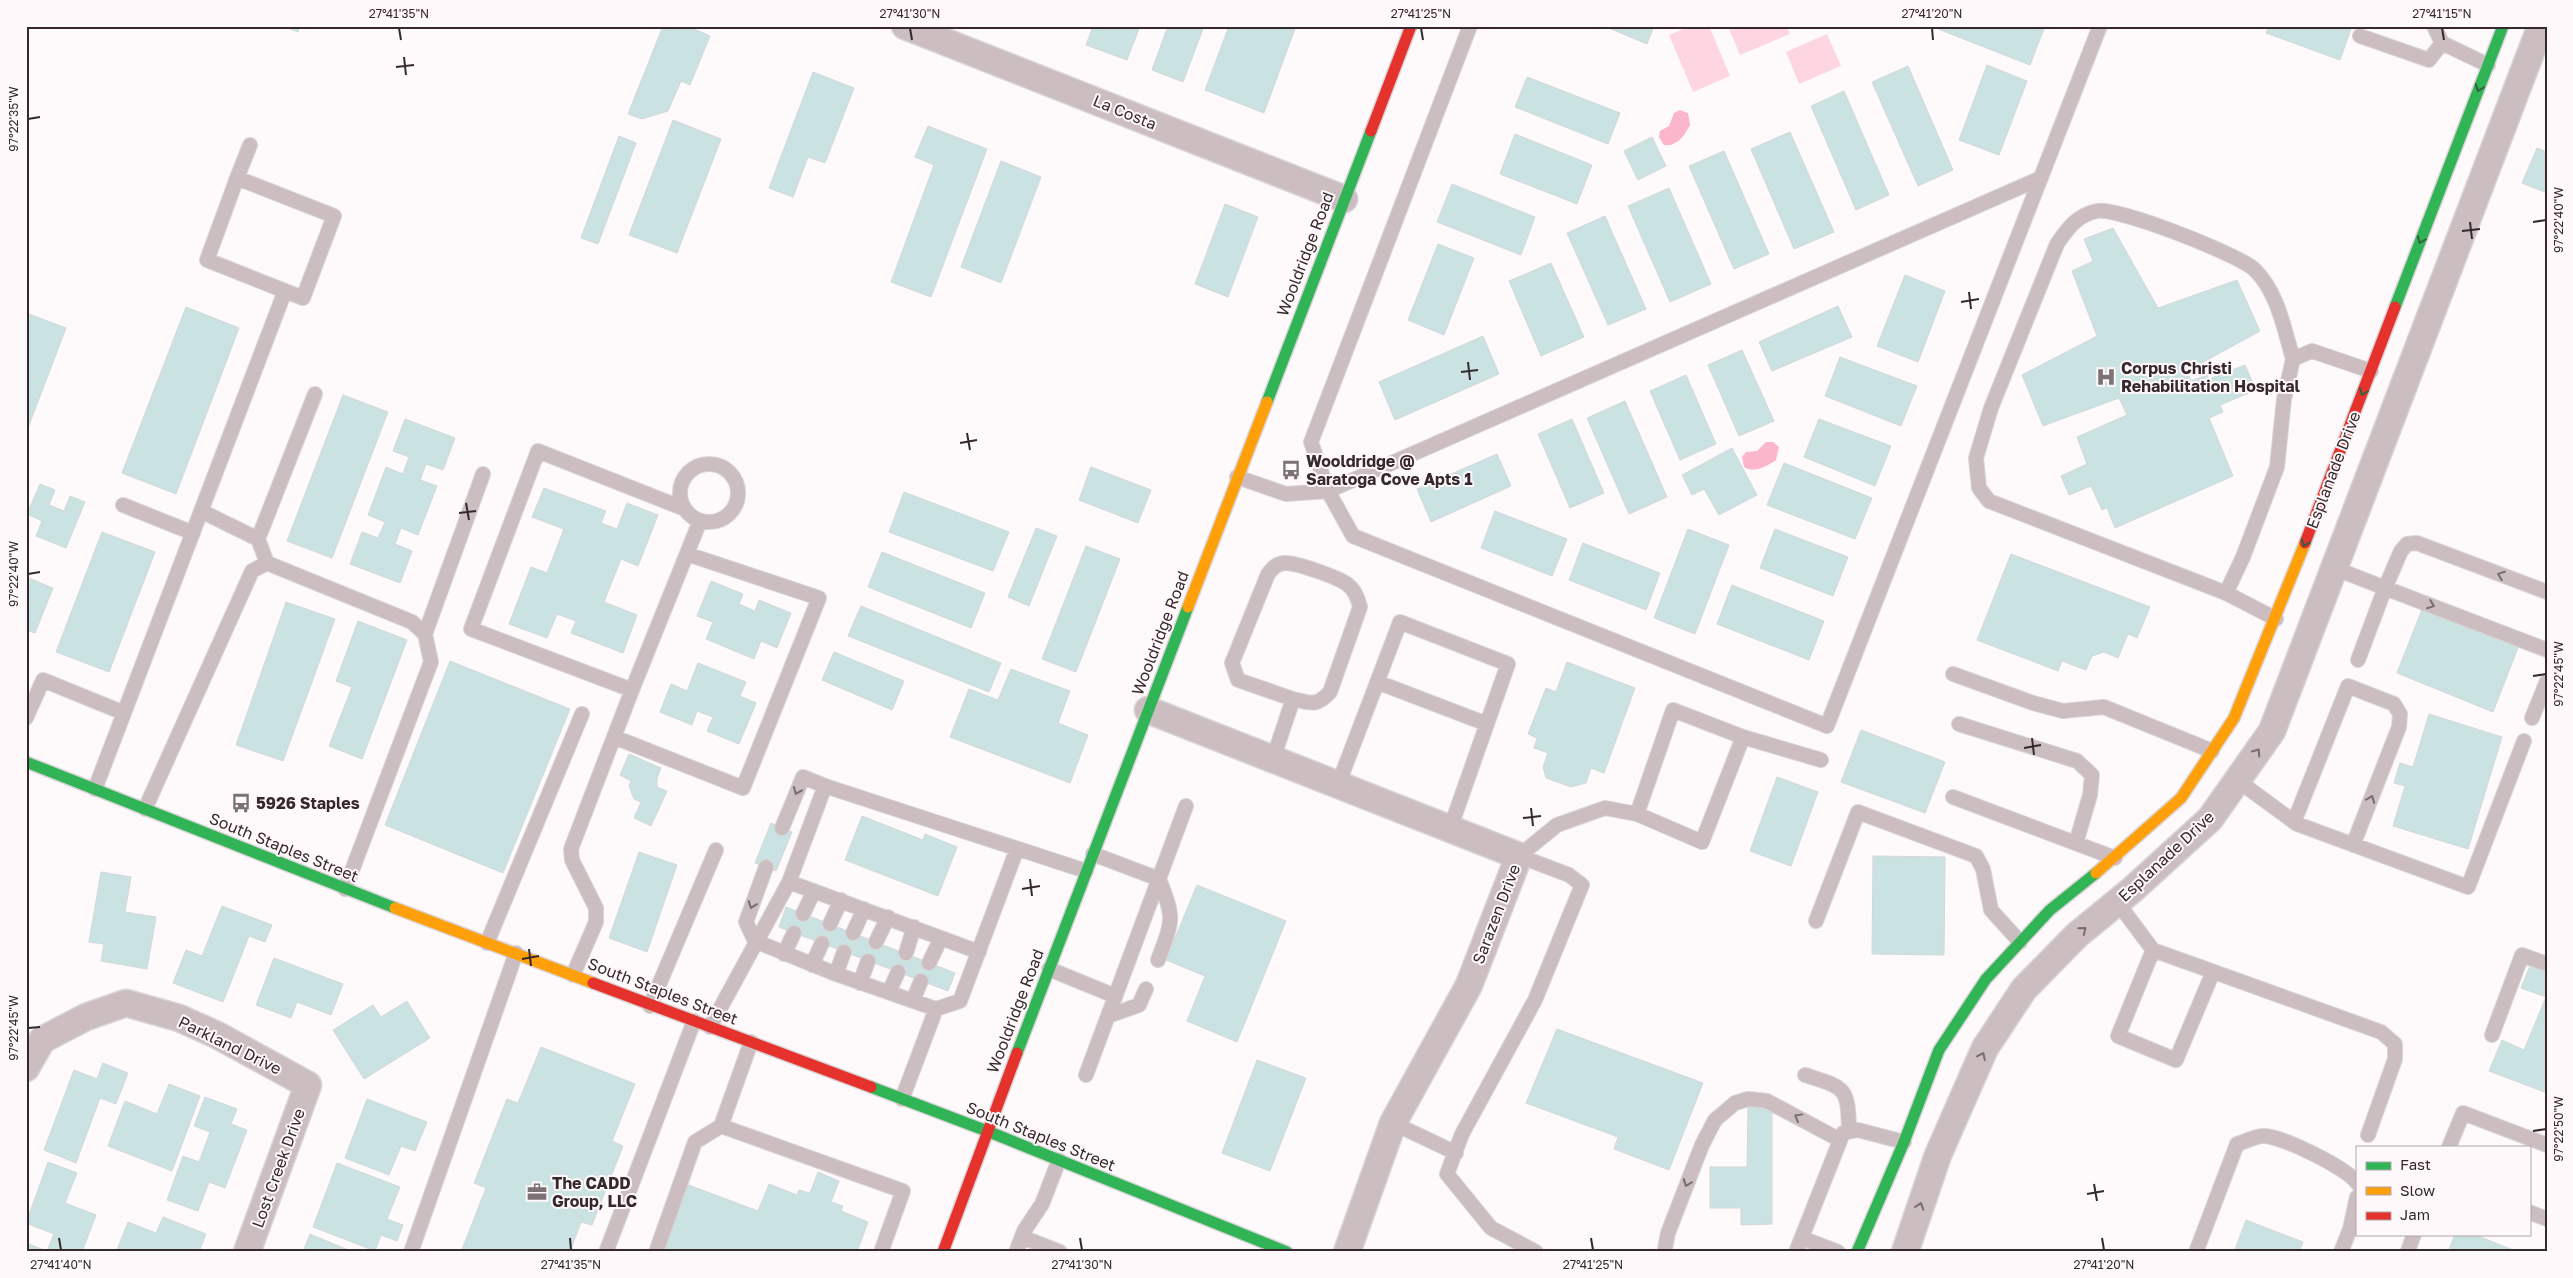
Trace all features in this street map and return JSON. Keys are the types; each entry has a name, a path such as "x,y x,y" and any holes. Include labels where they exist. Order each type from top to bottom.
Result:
{"main road":[{"name":"Wooldridge Road","path":"943,1252 987,1131 1411,26"},
{"name":"Esplanade Drive","path":"1857,1252 1904,1142 1939,1050 1986,979 2050,910 2115,858 2181,798 2234,718 2273,627 2503,26"},
{"name":"South Staples Street","path":"26,762 345,889 650,1006 694,1020 987,1131 1287,1252"}],"street":[{"name":"La Costa","path":"905,26 1344,198"},
{"name":"Esplanade Drive","path":"1904,1252 1938,1155 1985,1048 2024,989 2077,934 2117,902 2210,819 2272,731 2541,26"},
{"path":"2396,305 2430,319"},
{"path":"2273,627 2304,647"},
{"name":"Sarazen Drive","path":"1148,710 1519,856 1469,985 1393,1123 1347,1252"},
{"path":"2020,942 2045,968"},
{"name":"Parkland Drive","path":"26,1068 42,1040 86,1017 126,1004 178,1018 210,1032 308,1085"},
{"name":"Lost Creek Drive","path":"247,1252 308,1085"},
{"path":"1904,1142 1938,1155"}],"lane":[{"path":"1470,26 1311,442 1328,491 1353,536 1826,726 2100,26"},
{"path":"2434,26 2442,43 2488,65"},
{"path":"2360,36 2429,60 2442,43"},
{"path":"237,178 334,216 303,298 206,260 237,178 250,145"},
{"path":"1237,477 1286,494 1328,491 2041,178"},
{"path":"2226,593 2243,557 2276,466 2284,399 2293,360 2278,307 2268,288 2254,269 2237,258 2114,211 2099,211 2081,216 2070,226 2057,244 1991,408 1976,458 1980,488 1989,501 2226,593 2273,627"},
{"path":"95,789 285,291"},
{"path":"2293,360 2312,350 2371,371"},
{"path":"315,394 258,539 267,563 412,622 425,634"},
{"path":"632,690 471,629 538,451 685,509 700,520 710,522 719,520 734,508 738,490 730,472 722,467 703,464 687,473 680,491 685,509"},
{"path":"345,889 431,662 425,634 483,474"},
{"path":"123,505 193,533"},
{"path":"201,511 258,539"},
{"path":"573,975 596,922 596,908 572,860 571,849 700,520"},
{"path":"2358,660 2401,551 2407,544 2417,543 2547,592"},
{"path":"614,737 743,788 819,598 687,554"},
{"path":"1286,562 1348,584 1357,596 1360,608 1330,692 1321,701 1312,704 1293,699 1238,680 1232,663 1268,574 1277,564 1286,562"},
{"path":"145,809 252,571 267,563"},
{"path":"2334,568 2547,650"},
{"path":"1338,785 1400,622 1508,664 1450,829"},
{"path":"1953,674 2032,703 2063,711 2104,707 2212,751"},
{"path":"26,718 44,680 124,713"},
{"path":"2532,718 2547,681"},
{"path":"1377,682 1487,724"},
{"path":"2294,822 2348,686 2394,704 2400,714 2399,726 2353,845"},
{"path":"1273,759 1293,699"},
{"path":"1637,814 1673,710 1743,737 1821,760"},
{"path":"487,943 582,714"},
{"path":"1959,724 2078,761 2092,775 2090,795 2076,843"},
{"path":"1536,1252 1492,1228 1447,1174 1466,1127 1535,1000 1582,885 1569,875 1519,856 1557,825 1604,808 1637,814 1702,842 1743,737"},
{"path":"2237,780 2294,822 2468,887 2524,741"},
{"path":"782,828 803,777 825,786 1086,872"},
{"path":"710,1027 788,882 825,786"},
{"path":"1953,797 2115,858"},
{"path":"1086,1075 1186,806"},
{"path":"1816,921 1858,812 1976,856 1983,869 1991,910 2020,942"},
{"path":"766,867 746,922 755,941 812,965 936,1009 960,1001 1018,849"},
{"path":"650,1006 716,850"},
{"path":"1093,854 1159,879 1170,907 1172,925 1158,960"},
{"path":"788,882 888,917 979,952"},
{"path":"803,914 814,891"},
{"path":"830,924 841,900"},
{"path":"2117,902 2153,950 2381,1032 2395,1044 2396,1059 2368,1135"},
{"path":"853,933 864,909"},
{"path":"876,942 888,917"},
{"path":"906,954 914,927"},
{"path":"784,954 794,932"},
{"path":"929,963 941,938"},
{"path":"812,965 822,943"},
{"path":"2153,950 2118,1036 2176,1060 2213,972"},
{"path":"836,974 844,952"},
{"path":"411,1252 516,953"},
{"path":"2492,1035 2522,955 2547,964"},
{"path":"860,983 868,961"},
{"path":"1049,969 1115,996"},
{"path":"889,992 898,972"},
{"path":"913,1000 921,981"},
{"path":"1108,1016 1140,1005 1146,989"},
{"path":"902,1099 936,1009"},
{"path":"606,1252 694,1020"},
{"path":"656,1252 695,1142 721,1126 751,1042"},
{"path":"1796,1252 1844,1135 1848,1105 1844,1092 1838,1085 1805,1074"},
{"path":"1668,1251 1668,1232 1702,1145 1715,1120 1735,1103 1748,1099 1767,1100 1844,1135 1858,1130 1904,1142"},
{"path":"2449,1146 2463,1113 2547,1145"},
{"path":"1393,1123 1456,1153"},
{"path":"721,1126 903,1191 881,1252"},
{"path":"2196,1252 2237,1144 2264,1135 2309,1151 2352,1175 2356,1181"},
{"path":"1016,1252 1022,1237 1042,1204 1059,1160"},
{"path":"2341,1252 2350,1229 2356,1202"},
{"path":"2530,1212 2547,1219"},
{"path":"2408,1251 2413,1236"},
{"path":"1022,1237 1060,1252"},
{"path":"1802,1238 1838,1252"}],"shaded area":[{"path":"1690,26 1709,26 1730,76 1693,92 1669,35"},
{"path":"1728,26 1787,26 1790,34 1740,55"},
{"path":"1827,34 1841,66 1799,84 1786,52"},
{"path":"1680,110 1688,113 1690,125 1677,142 1664,145 1659,137 1660,131 1669,126 1674,113"},
{"path":"1766,442 1773,442 1779,447 1776,460 1765,467 1752,470 1744,467 1742,457 1746,452 1757,451"}],"building":[{"path":"283,26 300,26 298,32"},
{"path":"663,26 687,26 710,36 690,85 681,81 668,111 642,119 628,114"},
{"path":"1093,26 1140,26 1127,60 1086,45"},
{"path":"1168,26 1204,26 1183,82 1152,70"},
{"path":"1229,26 1296,26 1264,113 1205,90"},
{"path":"1604,26 1654,26 1647,44"},
{"path":"1939,26 2045,26 2030,65 1938,29"},
{"path":"2269,26 2352,26 2340,60 2266,33"},
{"path":"1987,65 2027,81 1999,155 1959,140"},
{"path":"1908,66 1953,170 1918,186 1872,82"},
{"path":"813,72 854,88 825,163 808,157 793,197 769,188"},
{"path":"1527,77 1620,113 1608,144 1515,107"},
{"path":"1844,91 1889,195 1856,210 1811,106"},
{"path":"673,120 721,139 677,253 629,235"},
{"path":"928,126 987,149 931,297 891,282 934,165 915,157"},
{"path":"1790,132 1834,232 1794,249 1751,149"},
{"path":"1515,134 1592,165 1577,204 1500,174"},
{"path":"619,136 636,143 598,244 581,238"},
{"path":"1652,137 1666,166 1638,180 1624,151"},
{"path":"2537,148 2547,152 2547,193 2522,183"},
{"path":"1724,151 1769,254 1734,269 1689,166"},
{"path":"1001,161 1041,177 1001,283 961,267"},
{"path":"1452,184 1535,217 1521,255 1437,222"},
{"path":"1669,188 1711,284 1670,302 1628,206"},
{"path":"1225,204 1258,217 1228,297 1195,284"},
{"path":"1605,216 1646,309 1608,325 1567,233"},
{"name":"Corpus Christi Rehabilitation Hospital","path":"2113,228 2158,308 2237,280 2260,331 2187,371 2191,381 2207,375 2209,379 2245,365 2256,390 2220,405 2223,412 2209,418 2233,476 2115,528 2107,508 2102,510 2091,486 2069,495 2061,476 2087,464 2077,437 2127,415 2119,398 2043,426 2022,375 2097,336 2072,271 2093,261 2084,239"},
{"path":"1438,244 1474,258 1444,335 1408,320"},
{"path":"1551,263 1584,337 1541,356 1509,281"},
{"path":"1905,275 1945,291 1918,362 1877,346"},
{"path":"1838,306 1852,337 1772,371 1759,342"},
{"path":"186,307 239,328 176,494 122,473"},
{"path":"26,313 66,328 26,433"},
{"path":"1483,336 1499,374 1395,420 1379,382"},
{"path":"1742,350 1774,421 1739,436 1708,365"},
{"path":"1840,357 1917,386 1901,426 1825,396"},
{"path":"1686,375 1716,444 1680,460 1650,391"},
{"path":"343,395 388,412 332,558 287,541"},
{"path":"1625,401 1667,497 1629,514 1587,418"},
{"path":"405,419 455,438 443,470 426,464 420,480 437,486 418,535 401,528 395,544 412,551 400,583 350,564 362,532 378,538 385,522 368,515 386,467 403,474 409,457 393,451"},
{"path":"1572,419 1604,493 1570,508 1538,434"},
{"path":"1819,419 1891,446 1875,486 1804,457"},
{"path":"1732,448 1757,495 1719,515 1704,489 1692,495 1682,475"},
{"path":"1497,454 1511,486 1431,522 1417,489"},
{"path":"1784,463 1872,498 1855,539 1767,505"},
{"path":"1091,467 1151,490 1138,523 1079,500"},
{"path":"40,484 55,490 49,505 64,511 70,496 85,502 66,548 36,536 42,521 27,514"},
{"path":"544,488 606,511 601,523 617,529 627,503 658,515 638,566 621,559 604,602 637,615 623,653 571,633 576,621 557,614 547,638 509,624 531,567 547,573 564,529 532,517"},
{"path":"904,492 1009,532 993,571 889,532"},
{"path":"1495,511 1567,539 1552,576 1481,548"},
{"path":"1036,528 1057,536 1029,606 1008,597"},
{"path":"1688,529 1729,545 1695,634 1654,618"},
{"path":"1775,529 1848,557 1833,596 1760,568"},
{"path":"102,532 155,552 109,672 56,652"},
{"path":"1583,543 1660,573 1646,610 1569,580"},
{"path":"1086,546 1120,559 1076,672 1042,659"},
{"path":"882,552 985,593 971,628 868,587"},
{"path":"2011,554 2150,607 2137,638 2128,634 2118,658 2104,652 2092,656 2086,670 2062,661 2058,671 1977,640"},
{"path":"26,577 53,588 35,633 26,630"},
{"path":"711,581 743,594 739,604 755,611 759,600 791,613 777,648 761,641 754,659 706,639 713,622 697,616"},
{"path":"1732,585 1824,621 1809,660 1717,624"},
{"path":"286,602 335,619 283,761 236,745"},
{"path":"861,606 1001,663 989,692 848,636"},
{"path":"2423,607 2519,645 2493,712 2397,673"},
{"path":"358,621 407,640 362,759 329,746 352,687 336,681"},
{"path":"834,652 904,681 892,710 822,680"},
{"path":"450,661 570,709 503,873 385,825"},
{"path":"1567,662 1635,688 1604,773 1591,768 1586,783 1571,787 1546,778 1543,767 1548,753 1534,748 1537,738 1528,734 1546,688 1556,692"},
{"path":"698,663 746,682 740,696 756,703 739,744 707,731 713,717 697,711 692,725 660,712 671,684 687,691"},
{"path":"1011,669 1070,691 1058,723 1088,735 1070,783 950,737 969,689 998,700"},
{"path":"2429,714 2502,737 2468,849 2393,826 2405,786 2394,783 2400,763 2413,767"},
{"path":"1861,730 1945,762 1925,813 1841,782"},
{"path":"629,754 661,768 657,778 657,787 667,791 651,826 634,818 641,802 634,799 629,786 631,781 620,775"},
{"path":"1777,777 1818,792 1791,866 1750,851"},
{"path":"862,816 923,840 925,834 957,847 938,896 845,860"},
{"path":"771,823 792,832 776,871 755,863"},
{"path":"639,852 677,865 647,952 609,938"},
{"path":"1873,856 1945,857 1944,955 1872,954"},
{"path":"101,872 131,877 125,912 156,917 147,969 101,961 104,944 89,942"},
{"path":"1197,885 1286,921 1237,1042 1187,1021 1205,976 1166,960"},
{"path":"222,906 272,925 265,942 249,936 223,1002 173,983 186,950 202,956"},
{"path":"786,907 955,973 948,991 779,927"},
{"path":"274,958 343,984 331,1015 297,1002 291,1018 256,1005"},
{"path":"2530,966 2547,973 2547,1093 2489,1071 2502,1040 2524,1050 2546,997 2521,988"},
{"path":"407,1001 430,1038 364,1079 333,1030 373,1005 381,1017"},
{"path":"1557,1029 1703,1083 1669,1170 1614,1149 1618,1137 1526,1103"},
{"path":"541,1047 635,1084 612,1141 623,1146 592,1225 581,1222 570,1252 461,1252 486,1188 474,1183 507,1099 518,1103"},
{"path":"1257,1060 1306,1078 1270,1171 1222,1153"},
{"path":"103,1063 128,1073 116,1104 100,1098 76,1163 44,1150 74,1070 97,1079"},
{"path":"169,1084 200,1096 172,1171 108,1146 125,1101 157,1114"},
{"path":"205,1097 237,1109 231,1124 247,1130 225,1188 209,1182 198,1211 167,1200 183,1156 199,1162 210,1132 194,1126"},
{"path":"367,1099 427,1122 415,1151 401,1146 389,1175 345,1158"},
{"path":"1748,1107 1772,1107 1772,1224 1741,1225 1741,1208 1710,1208 1710,1167 1747,1167"},
{"path":"48,1162 77,1173 65,1203 96,1215 82,1252 57,1252 48,1248 54,1234 26,1223"},
{"path":"337,1163 400,1187 387,1219 403,1225 397,1241 381,1235 375,1251 313,1227"},
{"path":"818,1172 839,1181 831,1202 843,1206 841,1211 868,1222 857,1252 660,1252 686,1184 758,1211 769,1184 797,1195 799,1190 810,1193"},
{"path":"163,1217 206,1234 199,1252 116,1252 128,1222 156,1233"},
{"path":"2246,1220 2303,1242 2299,1252 2234,1252"},
{"path":"310,1234 353,1252 303,1252"},
{"path":"2454,1236 2478,1236 2518,1252 2448,1252"},
{"path":"26,1243 49,1252 26,1252"}],"traffic: fast":[{"path":"2395,307 2503,26"},
{"path":"1267,402 1371,131"},
{"path":"1017,1053 1188,607"},
{"path":"26,762 395,908"},
{"path":"1857,1252 1904,1142 1939,1050 1986,979 2050,910 2096,873"},
{"path":"871,1087 987,1131 1287,1252"}],"traffic: slow":[{"path":"1188,607 1267,402"},
{"path":"2096,873 2181,798 2234,718 2305,543"},
{"path":"395,908 593,983"}],"traffic: jam":[{"path":"1371,131 1411,26"},
{"path":"2305,543 2395,307"},
{"path":"593,983 871,1087"},
{"path":"943,1252 1017,1053"}],"place":[{"name":"Corpus Christi Rehabilitation Hospital","path":"2106,377"},
{"name":"Wooldridge @ Saratoga Cove Apts 1","path":"1291,470"},
{"name":"5926 Staples","path":"241,803"},
{"name":"The CADD Group, LLC","path":"537,1192"}]}
